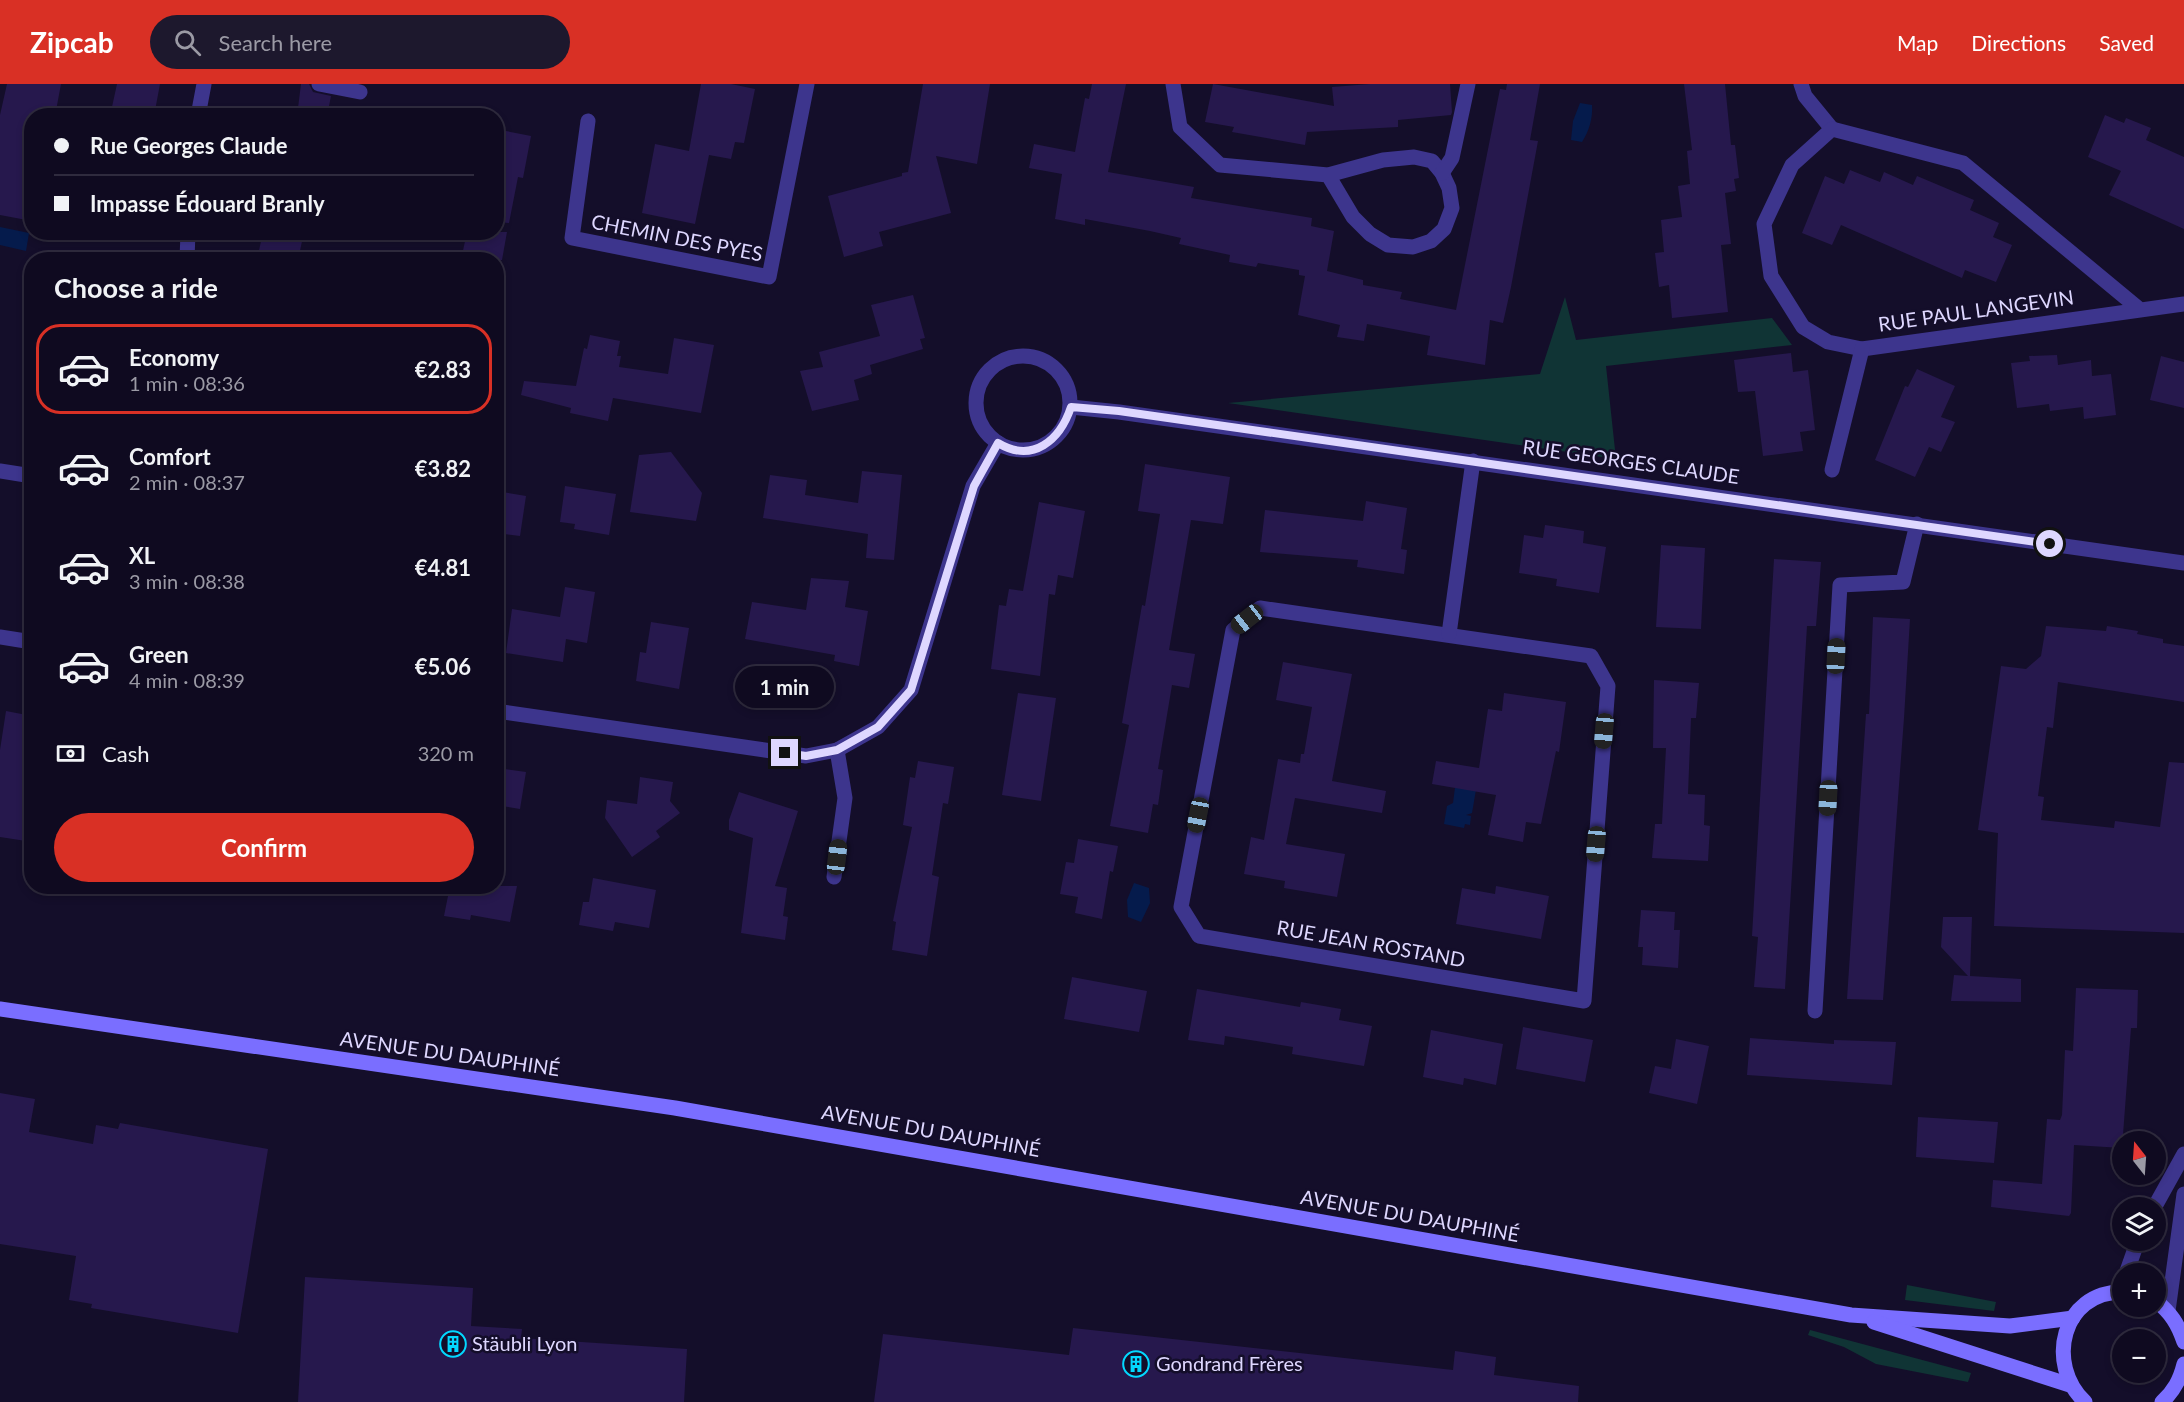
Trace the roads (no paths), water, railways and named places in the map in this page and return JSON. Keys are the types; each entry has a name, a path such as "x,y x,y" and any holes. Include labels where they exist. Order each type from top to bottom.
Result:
{"main road":[{"name":"AVENUE DU DAUPHINÉ","path":"0,1009 675,1108 1851,1315 2010,1326 2073,1318"},
{"path":"2085,1402 2070,1385 2064,1369 2062,1351 2065,1334 2073,1318 2085,1305 2112,1292"},
{"path":"2166,1311 2179,1326 2184,1341"},
{"name":"AVENUE DU DAUPHINÉ","path":"1851,1315 2070,1385"},
{"path":"2172,1397 2184,1364"}],"street":[{"path":"200,108 204,84"},
{"path":"319,84 360,92"},
{"name":"CHEMIN DES PYES","path":"588,121 572,238 769,277 807,84"},
{"path":"1173,84 1180,127 1220,165 1328,175 1383,160 1414,157 1432,161 1442,173 1449,189 1452,208 1444,229 1431,241 1413,247 1388,245 1370,234 1353,217 1328,175"},
{"path":"1442,173 1452,158 1468,84"},
{"path":"1801,84 1804,96 1832,129 1963,163 2138,308"},
{"path":"1832,129 1792,165 1764,224 1771,276 1803,327 1828,342 1862,349"},
{"name":"RUE PAUL LANGEVIN","path":"1832,470 1862,349 2138,308 2184,304"},
{"path":"1016,355 1038,357 1056,368 1068,386 1071,407 1064,428 1049,443 1029,451 1008,449 989,438 977,420 975,399 981,378 996,363 1016,355"},
{"name":"RUE GEORGES CLAUDE","path":"1071,407 1119,411 2184,563"},
{"path":"504,712 806,756 837,750 878,727 911,690 974,486 998,443"},
{"path":"1449,634 1473,461"},
{"path":"0,471 24,475"},
{"path":"1815,1011 1840,585 1903,582 1917,524"},
{"name":"RUE JEAN ROSTAND","path":"1260,609 1449,634 1591,656 1608,686 1584,1001 1199,936 1181,907 1233,630 1260,609"},
{"path":"0,637 24,641"},
{"path":"834,877 844,798 837,750"},
{"path":"2160,1197 2184,1154"},
{"path":"2166,1286 2184,1194"}],"water":[{"path":"1580,103 1592,105 1590,124 1582,142 1571,140 1573,121"},
{"path":"0,227 24,232 24,240 28,240 26,251 0,245"},
{"path":"1456,780 1477,784 1472,813 1466,815 1471,816 1470,825 1465,824 1464,828 1444,824 1447,806 1453,803"},
{"path":"1134,883 1149,888 1150,903 1141,922 1128,917 1127,900"}],"place":[{"name":"Stäubli Lyon","path":"453,1344"},
{"name":"Gondrand Frères","path":"1136,1364"}]}
